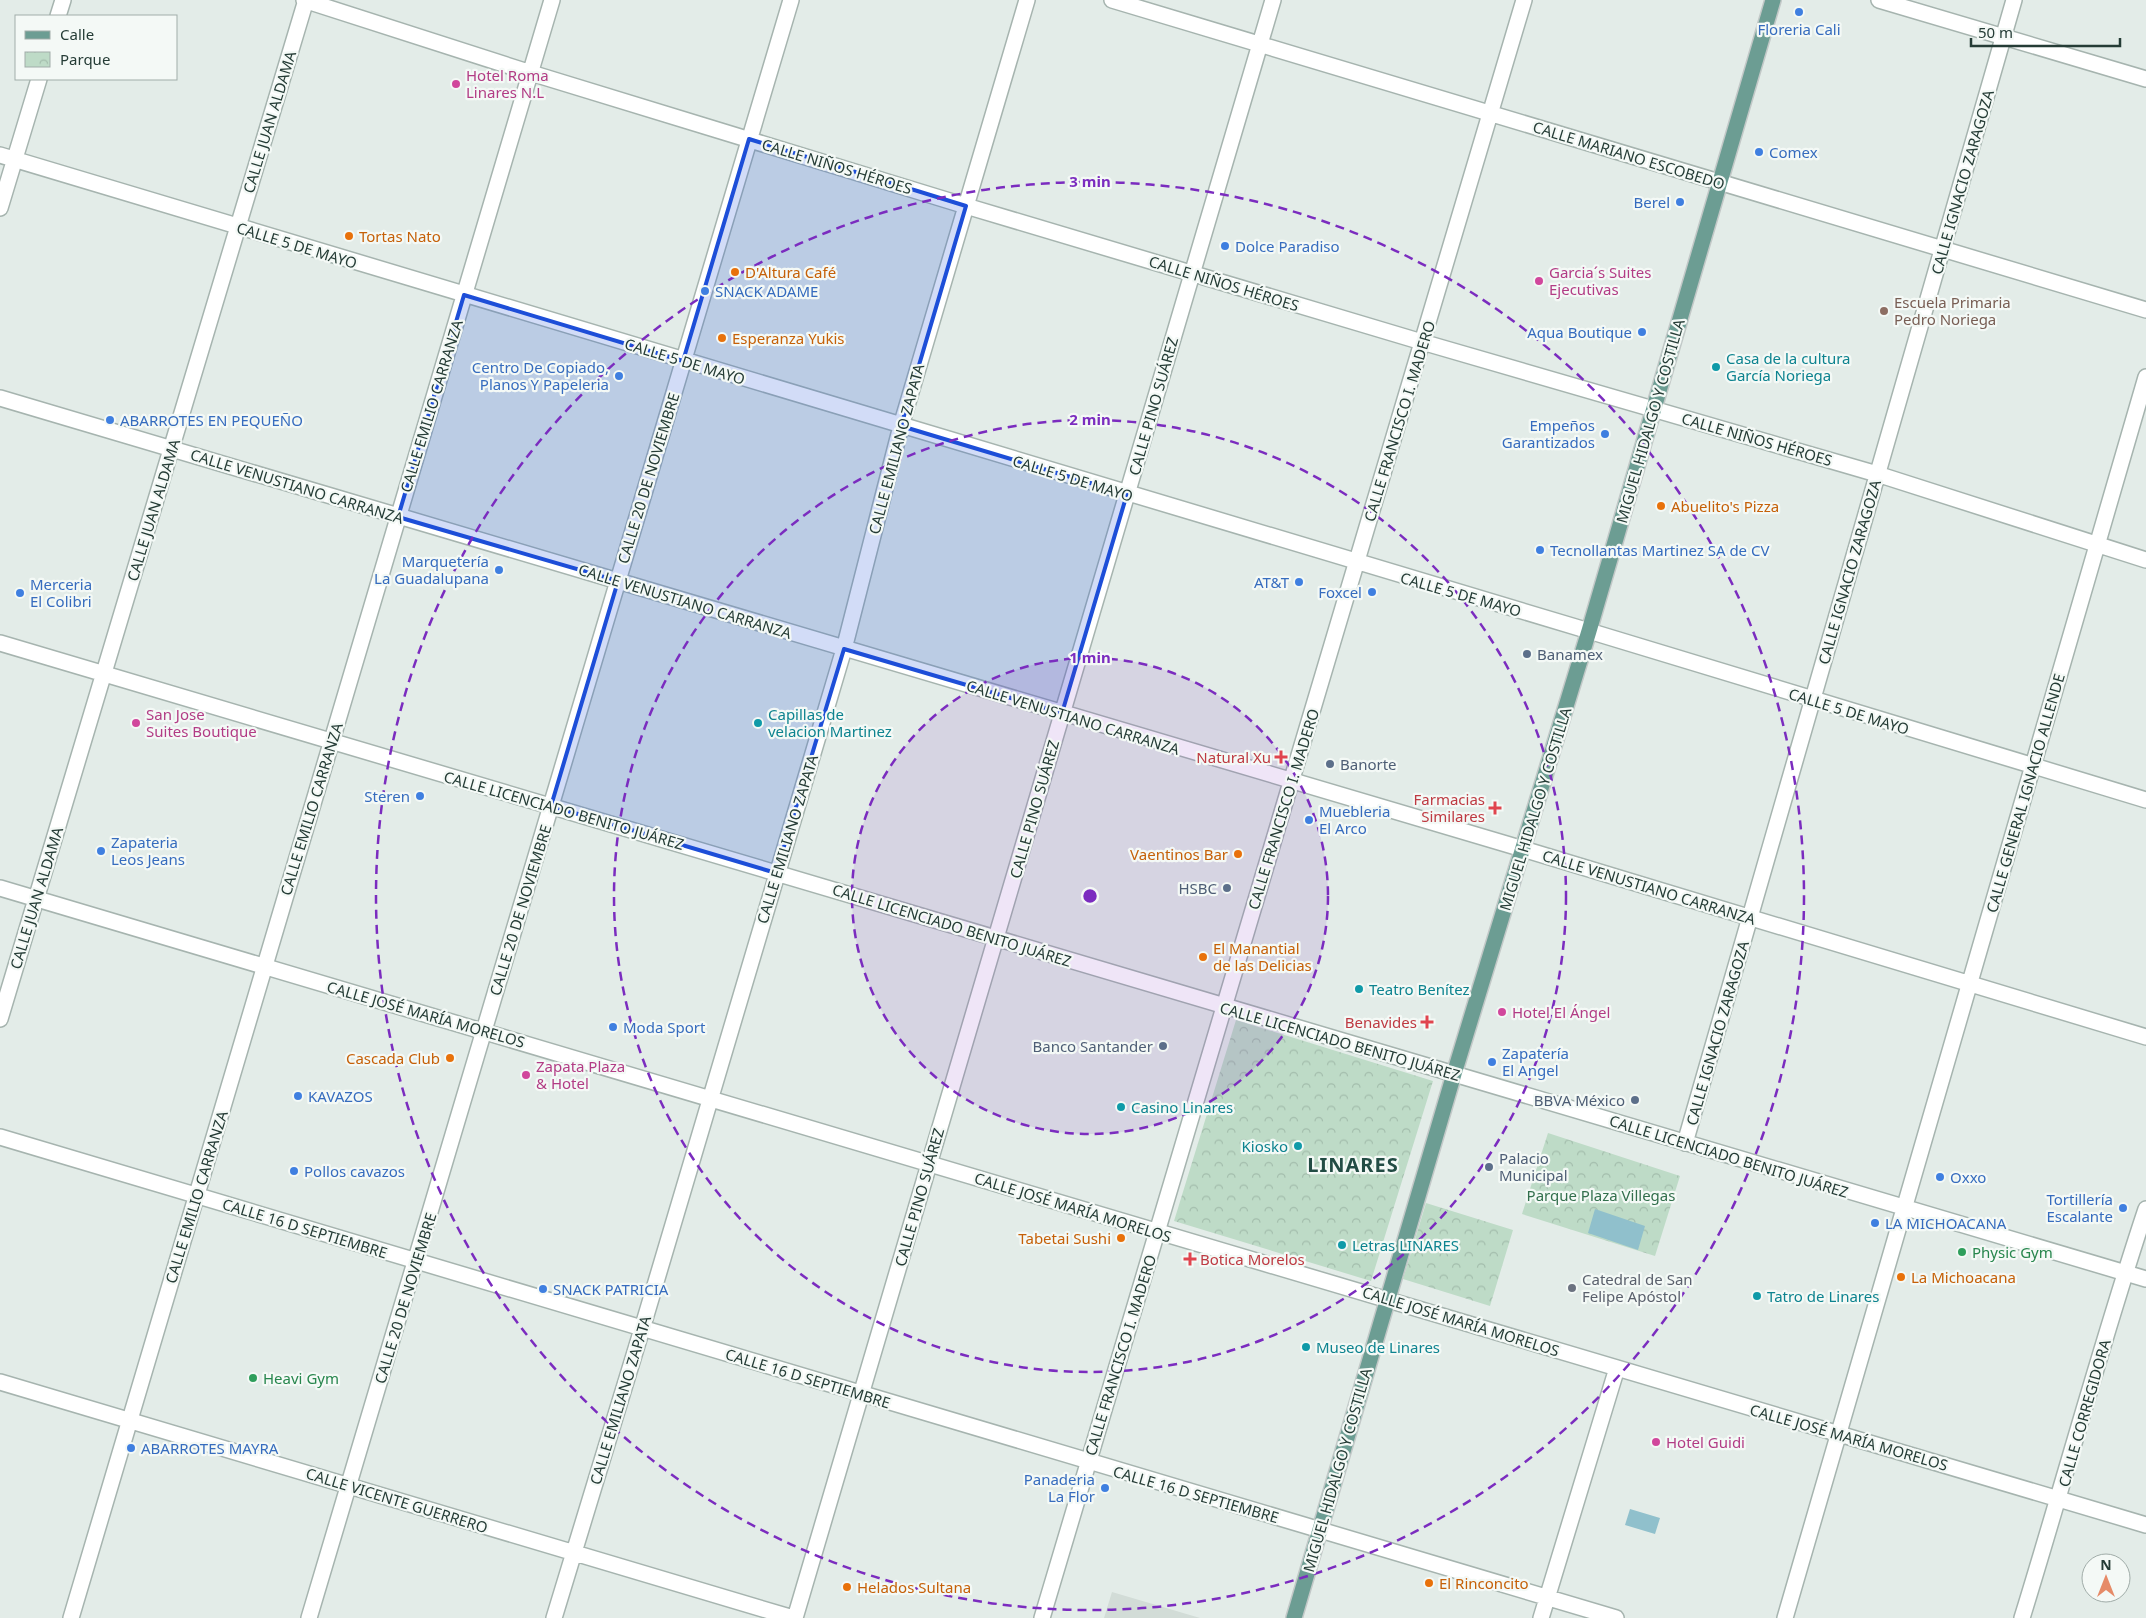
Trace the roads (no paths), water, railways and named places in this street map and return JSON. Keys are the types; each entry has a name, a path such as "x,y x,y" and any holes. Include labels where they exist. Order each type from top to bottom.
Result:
{"main road":[{"name":"MIGUEL HIDALGO Y COSTILLA","path":"1294,1618 1387,1298 1589,631 1773,0"}],"street":[{"path":"58,15 63,0"},
{"name":"CALLE NIÑOS HÉROES","path":"305,0 530,73 966,206 1422,342 1878,474 2146,560"},
{"name":"CALLE JUAN ALDAMA","path":"0,1020 305,0"},
{"name":"CALLE EMILIO CARRANZA","path":"71,1618 552,0"},
{"name":"CALLE 20 DE NOVIEMBRE","path":"309,1618 790,0"},
{"name":"CALLE EMILIANO ZAPATA","path":"554,1618 844,649 901,426 1026,0"},
{"name":"CALLE MARIANO ESCOBEDO","path":"1112,0 2146,310"},
{"name":"CALLE PINO SUÁREZ","path":"794,1618 1273,0"},
{"name":"CALLE FRANCISCO I. MADERO","path":"1042,1618 1524,0"},
{"path":"1879,0 2146,79"},
{"name":"CALLE IGNACIO ZARAGOZA","path":"1685,1143 2014,0"},
{"path":"0,208 7,157 39,80"},
{"name":"CALLE 5 DE MAYO","path":"7,157 2146,800"},
{"name":"CALLE GENERAL IGNACIO ALLENDE","path":"1838,1434 2146,377"},
{"name":"CALLE VENUSTIANO CARRANZA","path":"0,398 1291,782 1523,849 2146,1037"},
{"name":"CALLE LICENCIADO BENITO JUÁREZ","path":"0,643 1904,1208 2146,1278"},
{"name":"CALLE JOSÉ MARÍA MORELOS","path":"0,888 1157,1232 1387,1298 2146,1525"},
{"name":"CALLE 16 D SEPTIEMBRE","path":"0,1137 1616,1618"},
{"name":"CALLE CORREGIDORA","path":"2022,1618 2059,1499 2125,1272 2146,1208"},
{"path":"1541,1618 1617,1368"},
{"name":"CALLE VICENTE GUERRERO","path":"0,1382 794,1618"},
{"path":"1785,1618 1838,1434"}],"water":[{"path":"1595,1209 1645,1226 1638,1250 1588,1233"},
{"path":"1630,1509 1660,1518 1655,1534 1625,1525"}],"place":[{"name":"Floreria Cali","path":"1799,12"},
{"name":"Hotel Roma Linares N.L","path":"456,84"},
{"name":"Comex","path":"1759,152"},
{"name":"Berel","path":"1680,202"},
{"name":"Tortas Nato","path":"349,236"},
{"name":"Dolce Paradiso","path":"1225,246"},
{"name":"D'Altura Café","path":"735,272"},
{"name":"Garcia´s Suites Ejecutivas","path":"1539,281"},
{"name":"SNACK ADAME","path":"705,291"},
{"name":"Escuela Primaria Pedro Noriega","path":"1884,311"},
{"name":"Aqua Boutique","path":"1642,332"},
{"name":"Esperanza Yukis","path":"722,338"},
{"name":"Casa de la cultura García Noriega","path":"1716,367"},
{"name":"Centro De Copiado, Planos Y Papeleria","path":"619,376"},
{"name":"ABARROTES EN PEQUEÑO","path":"110,420"},
{"name":"Empeños Garantizados","path":"1605,434"},
{"name":"Abuelito's Pizza","path":"1661,506"},
{"name":"Tecnollantas Martinez SA de CV","path":"1540,550"},
{"name":"Marquetería La Guadalupana","path":"499,570"},
{"name":"AT&T","path":"1299,582"},
{"name":"Foxcel","path":"1372,592"},
{"name":"Merceria El Colibri","path":"20,593"},
{"name":"Banamex","path":"1527,654"},
{"name":"San Jose Suites Boutique","path":"136,723"},
{"name":"Capillas de velacion Martinez","path":"758,723"},
{"name":"Natural Xu","path":"1281,757"},
{"name":"Banorte","path":"1330,764"},
{"name":"Steren","path":"420,796"},
{"name":"Farmacias Similares","path":"1495,808"},
{"name":"Muebleria El Arco","path":"1309,820"},
{"name":"Zapateria Leos Jeans","path":"101,851"},
{"name":"Vaentinos Bar","path":"1238,854"},
{"name":"HSBC","path":"1227,888"},
{"name":"El Manantial de las Delicias","path":"1203,957"},
{"name":"Teatro Benítez","path":"1359,989"},
{"name":"Hotel El Ángel","path":"1502,1012"},
{"name":"Benavides","path":"1427,1022"},
{"name":"Moda Sport","path":"613,1027"},
{"name":"Banco Santander","path":"1163,1046"},
{"name":"Cascada Club","path":"450,1058"},
{"name":"Zapatería El Angel","path":"1492,1062"},
{"name":"Zapata Plaza & Hotel","path":"526,1075"},
{"name":"KAVAZOS","path":"298,1096"},
{"name":"BBVA México","path":"1635,1100"},
{"name":"Casino Linares","path":"1121,1107"},
{"name":"Kiosko","path":"1298,1146"},
{"name":"Palacio Municipal","path":"1489,1167"},
{"name":"Pollos cavazos","path":"294,1171"},
{"name":"Oxxo","path":"1940,1177"},
{"name":"Tortillería Escalante","path":"2123,1208"},
{"name":"LA MICHOACANA","path":"1875,1223"},
{"name":"Tabetai Sushi","path":"1121,1238"},
{"name":"Letras LINARES","path":"1342,1245"},
{"name":"Physic Gym","path":"1962,1252"},
{"name":"Botica Morelos","path":"1190,1259"},
{"name":"La Michoacana","path":"1901,1277"},
{"name":"Catedral de San Felipe Apóstol","path":"1572,1288"},
{"name":"SNACK PATRICIA","path":"543,1289"},
{"name":"Tatro de Linares","path":"1757,1296"},
{"name":"Museo de Linares","path":"1306,1347"},
{"name":"Heavi Gym","path":"253,1378"},
{"name":"Hotel Guidi","path":"1656,1442"},
{"name":"ABARROTES MAYRA","path":"131,1448"},
{"name":"Panaderia La Flor","path":"1105,1488"},
{"name":"El Rinconcito","path":"1429,1583"},
{"name":"Helados Sultana","path":"847,1587"}],"district":[{"name":"LINARES","path":"1353,1164"}],"park label":[{"name":"Parque Plaza Villegas","path":"1601,1195"}]}
